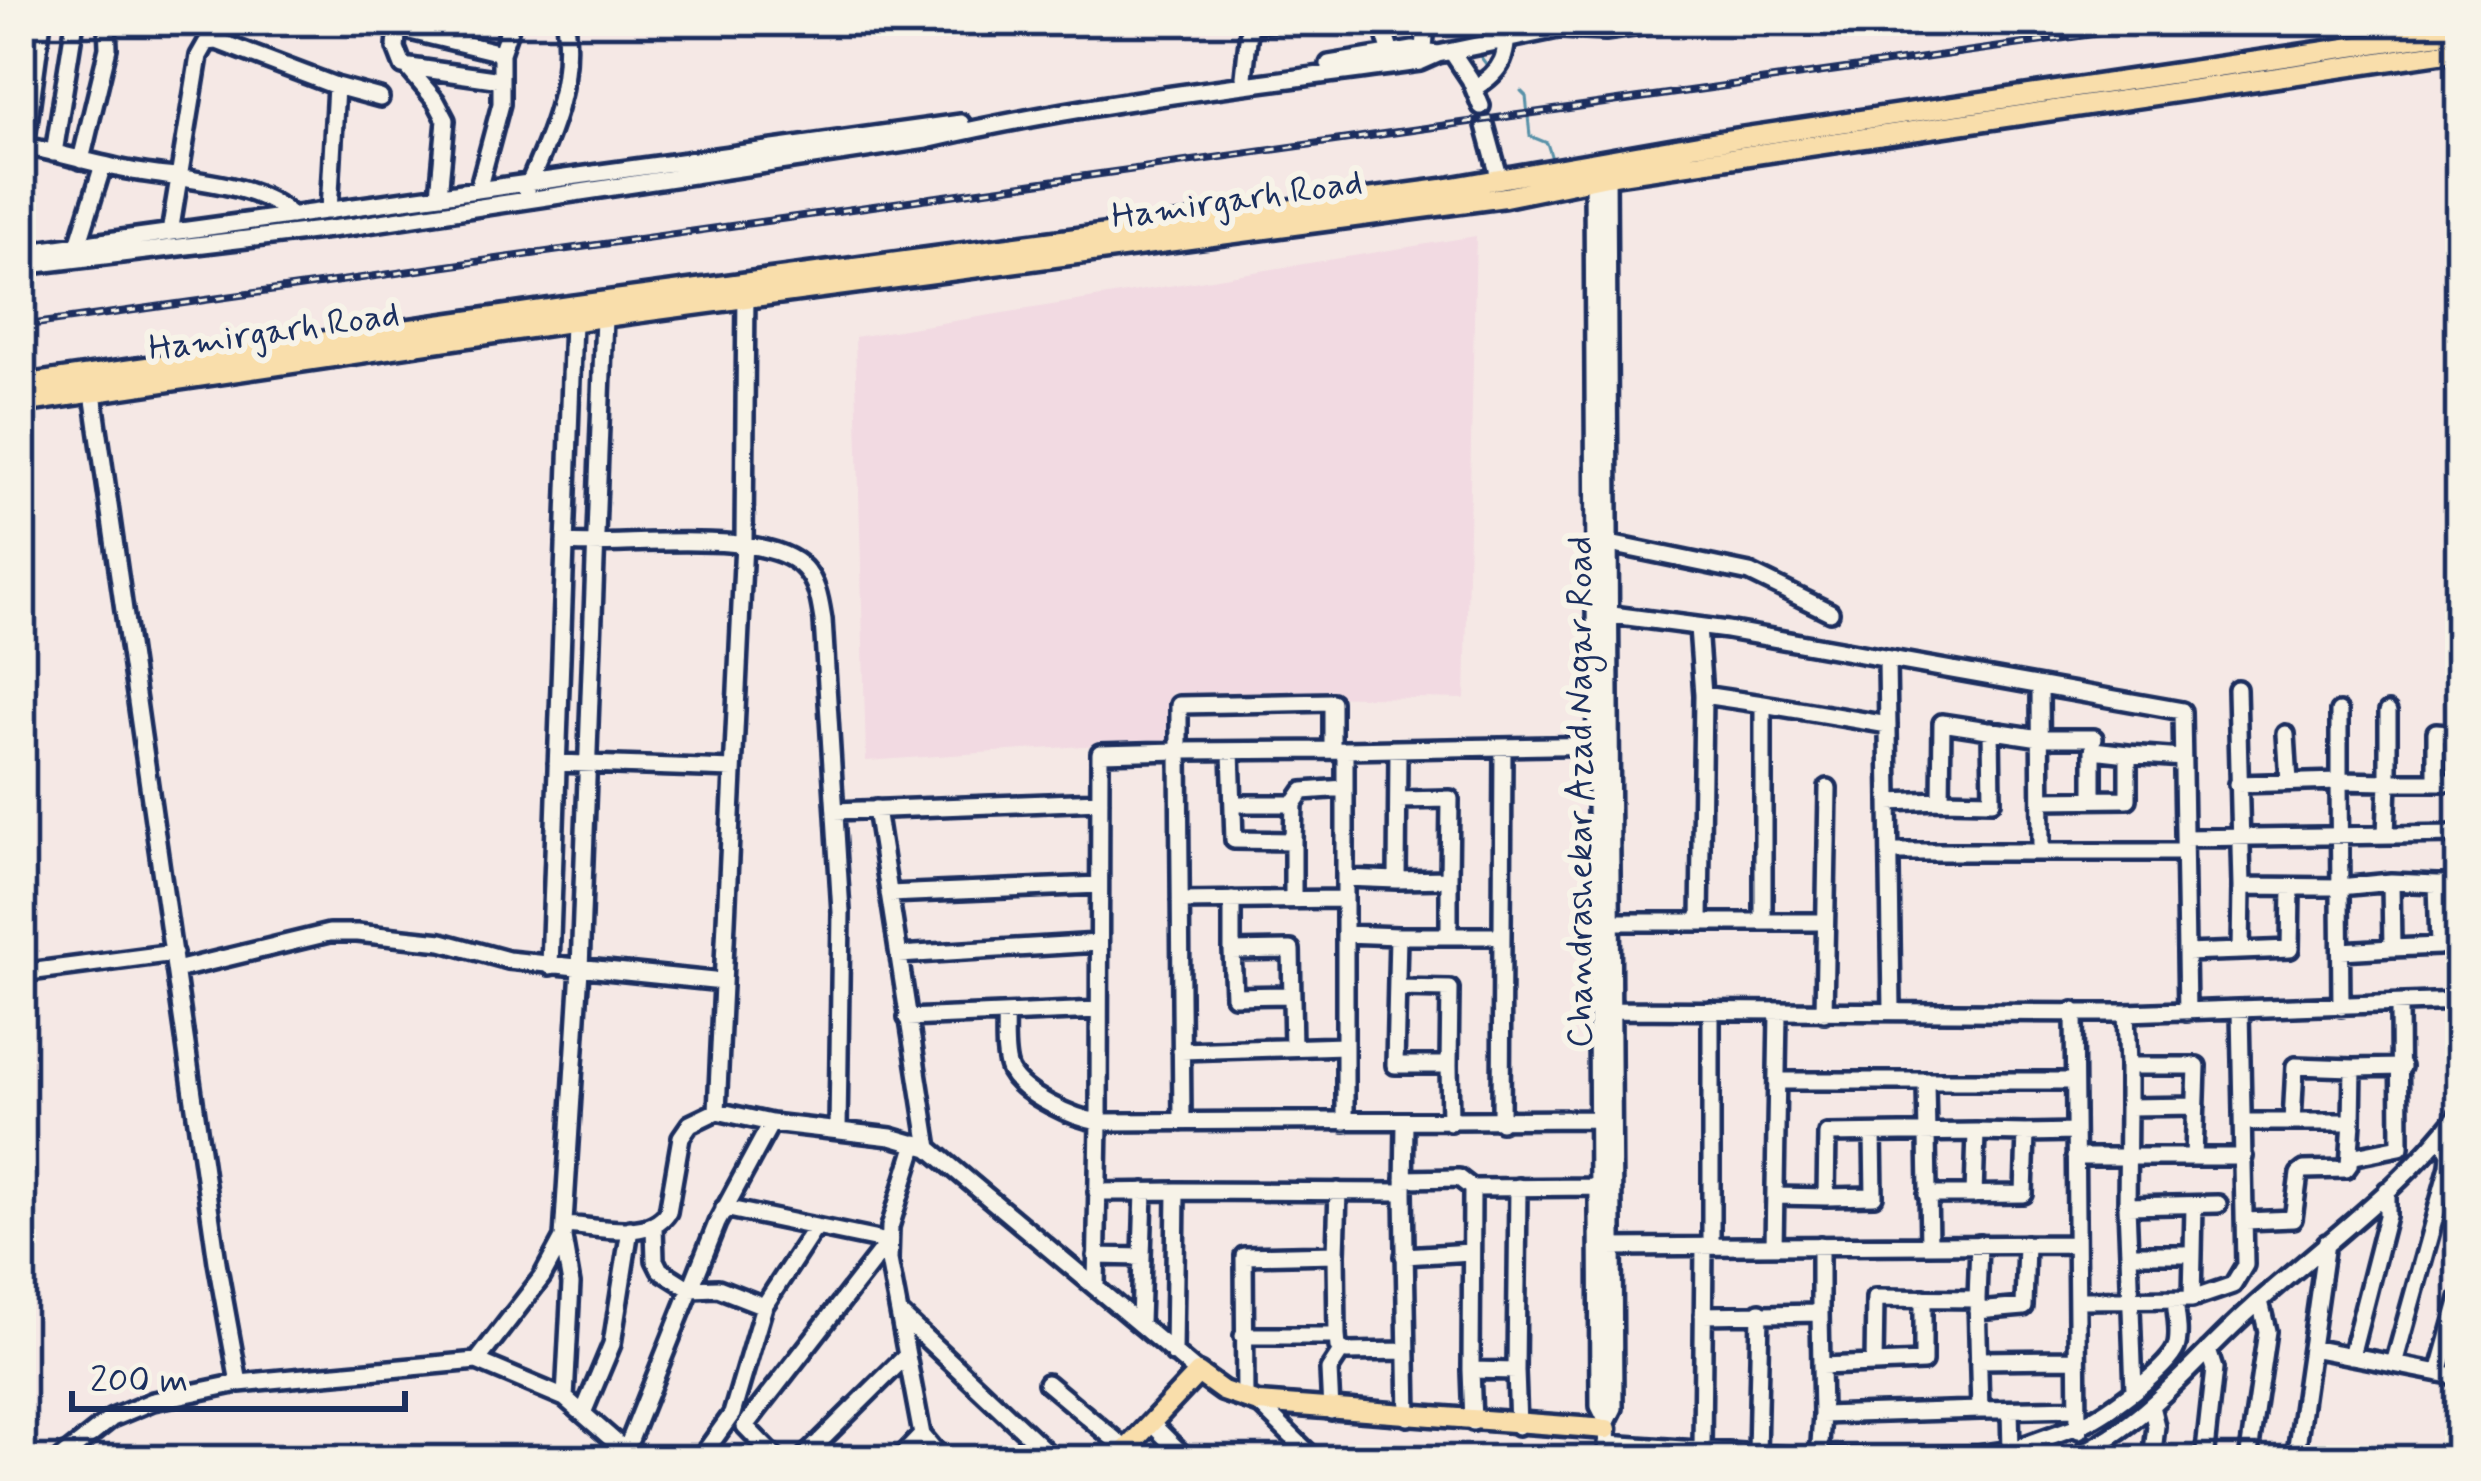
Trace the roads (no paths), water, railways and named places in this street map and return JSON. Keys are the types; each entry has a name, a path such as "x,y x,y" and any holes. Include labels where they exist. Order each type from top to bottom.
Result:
{"main road":[{"name":"Hamirgarh Road","path":"21,385 570,306 746,291 1482,201 1600,169 2460,31"},
{"name":"Hamirgarh Road","path":"21,403 1500,180 2460,50"},
{"path":"1121,1455 1198,1373 1222,1391 1252,1402 1518,1426 1607,1439"}],"street":[{"path":"21,177 43,21"},
{"path":"55,153 75,21"},
{"path":"80,160 108,48 107,21"},
{"path":"369,21 397,24 501,53"},
{"path":"455,40 459,21"},
{"path":"478,190 498,119 501,53 512,21"},
{"path":"525,191 560,113 567,60 565,21"},
{"path":"1244,77 1250,22 1302,21"},
{"path":"1382,21 1391,54"},
{"path":"1426,21 1474,88 1481,106"},
{"path":"1558,29 1577,21"},
{"path":"21,253 478,190 525,191 926,140 1237,85 1420,62 1503,34 1605,31 1678,21"},
{"path":"397,24 398,56 446,120 439,195"},
{"path":"1474,88 1500,70 1508,50 1503,34"},
{"path":"170,233 199,56 207,42 217,41 380,98"},
{"path":"21,266 356,226 525,191 1391,54 1445,51"},
{"path":"409,69 501,80"},
{"path":"329,211 336,86"},
{"path":"1485,125 1500,180"},
{"path":"23,145 103,165 245,190 267,197 292,216"},
{"path":"78,245 103,165"},
{"name":"Chandrashekar Azad Nagar Road","path":"1600,169 1610,544 1603,614"},
{"name":"Chandrashekar Azad Nagar Road","path":"1600,169 1606,1247 1599,1406 1607,1439"},
{"path":"717,1111 744,542 746,291"},
{"path":"565,1398 571,1284 563,1231 580,969 604,317"},
{"path":"550,965 573,322"},
{"path":"93,393 217,1262 239,1383"},
{"path":"565,543 744,542 788,556 802,566 819,595 841,912 838,1130"},
{"path":"1610,544 1750,573 1829,612"},
{"path":"1603,614 2182,711 2187,1012"},
{"path":"1698,627 1703,695 1700,921"},
{"path":"1887,660 1892,1009"},
{"path":"2040,686 2041,850"},
{"path":"2236,689 2241,951"},
{"path":"1703,695 1888,725"},
{"path":"1182,1122 1179,705 1332,702 1345,788 1345,1122"},
{"path":"1762,922 1763,704"},
{"path":"2339,712 2341,1007"},
{"path":"2386,835 2388,712"},
{"path":"1941,800 1942,723 2040,738 2094,738"},
{"path":"1889,802 1992,801 1990,730"},
{"path":"2436,782 2436,732 2460,734"},
{"path":"2286,734 2289,782"},
{"path":"1096,1286 1100,753 1604,745"},
{"path":"1501,1122 1503,747"},
{"path":"1397,880 1398,749"},
{"path":"2093,799 2093,750 2183,758"},
{"path":"1231,751 1234,841 1293,841"},
{"path":"2041,800 2128,799 2128,754"},
{"path":"557,763 733,769"},
{"path":"2238,784 2460,782"},
{"path":"1293,899 1294,804 1303,790 1345,788"},
{"path":"1824,1013 1828,788"},
{"path":"1397,800 1450,800 1449,935"},
{"path":"835,811 1100,801"},
{"path":"1233,804 1294,804"},
{"path":"745,1426 888,1242 922,1146 876,809"},
{"path":"1890,851 2184,845 2240,836 2460,834"},
{"path":"1346,878 1449,879"},
{"path":"2391,882 2392,948"},
{"path":"2341,950 2439,946 2438,884"},
{"path":"2242,886 2460,884"},
{"path":"889,894 1099,885"},
{"path":"2186,953 2290,950 2291,886"},
{"path":"1180,901 1345,898"},
{"path":"1232,900 1234,996 1292,995"},
{"path":"1604,922 1825,922"},
{"path":"21,973 175,961 329,933 442,942 508,960 723,982"},
{"path":"1345,934 1502,936"},
{"path":"1397,936 1395,1065 1449,1065"},
{"path":"898,955 1099,944"},
{"path":"1232,951 1291,950 1293,1047"},
{"path":"1397,988 1450,989 1450,1122"},
{"path":"1605,1010 2126,1013 2460,1001"},
{"path":"2350,1157 2400,1147 2399,1005"},
{"path":"907,1018 1099,1010"},
{"path":"1702,1450 1711,1010"},
{"path":"2240,1010 2246,1296 2267,1331 2248,1460"},
{"path":"2065,1460 2080,1430 2074,1011"},
{"path":"1774,1246 1778,1012"},
{"path":"2126,1013 2134,1390"},
{"path":"1005,1014 1008,1067 1014,1076 1058,1110 1099,1122 1605,1118"},
{"path":"1181,1051 1345,1046"},
{"path":"2128,1066 2197,1066 2194,1157"},
{"path":"2292,1122 2295,1066 2402,1066"},
{"path":"2246,1220 2293,1220 2304,1170 2346,1169 2353,1068"},
{"path":"1777,1081 2074,1081"},
{"path":"1926,1083 1929,1244"},
{"path":"2128,1107 2195,1106"},
{"path":"563,1231 654,1227 668,1212 681,1137 690,1124 717,1111 922,1146 1198,1373"},
{"path":"1822,1415 2010,1409 2080,1430 2118,1433 2207,1350 2246,1296 2326,1243 2387,1190 2460,1112"},
{"name":"Chandrashekar Azad Nagar Road","path":"1605,1118 1598,1187 1606,1247"},
{"path":"1405,1122 1408,1417"},
{"path":"2243,1122 2352,1122"},
{"path":"59,1460 130,1407 239,1383 478,1361 565,1398 631,1455 724,1208 771,1123"},
{"path":"1974,1195 1976,1132"},
{"path":"1826,1197 1827,1134 2075,1132"},
{"path":"1928,1195 2024,1193 2026,1133"},
{"path":"1775,1196 1874,1196 1874,1134"},
{"path":"2394,1364 2449,1166 2450,1154 2442,1136"},
{"path":"2075,1157 2244,1157"},
{"path":"1097,1192 1338,1191 1460,1178 1472,1188 1598,1187"},
{"path":"1518,1187 1518,1426"},
{"path":"1472,1188 1473,1422"},
{"path":"2351,1356 2387,1216 2387,1190"},
{"path":"1140,1323 1144,1191"},
{"path":"1174,1354 1177,1191"},
{"path":"1331,1411 1329,1370 1339,1343 1338,1191"},
{"path":"1607,1439 1819,1458 1977,1456 2080,1430 2173,1354 2193,1254 2194,1204"},
{"path":"2127,1206 2218,1204"},
{"path":"724,1208 888,1242"},
{"path":"654,1227 656,1265 690,1289 718,1288 764,1306"},
{"path":"583,1413 612,1344 630,1228"},
{"path":"699,1460 732,1414 764,1306 815,1228"},
{"path":"478,1361 542,1277 563,1231"},
{"path":"888,1242 922,1435 943,1460"},
{"path":"2299,1459 2326,1243"},
{"path":"1979,1244 1980,1410"},
{"path":"1874,1364 1875,1298 2024,1307 2026,1244"},
{"path":"1606,1247 2076,1244"},
{"path":"1819,1458 1820,1245"},
{"path":"1404,1256 1472,1252"},
{"path":"1316,1460 1252,1402 1244,1336 1244,1256 1336,1254"},
{"path":"2129,1254 2193,1254"},
{"path":"1096,1256 1142,1257"},
{"path":"2077,1300 2246,1296"},
{"path":"1821,1366 1923,1362 1923,1298"},
{"path":"2438,1372 2460,1298"},
{"path":"1757,1455 1760,1312"},
{"path":"1703,1316 1820,1313"},
{"path":"899,1314 1055,1460"},
{"path":"1244,1336 1404,1351"},
{"path":"2312,1348 2460,1377"},
{"path":"2204,1460 2215,1369 2207,1350"},
{"path":"801,1460 907,1354"},
{"path":"1978,1360 2078,1359"},
{"path":"1471,1370 1516,1371"},
{"path":"1047,1383 1121,1455"},
{"path":"2151,1406 2156,1426 2152,1460"},
{"path":"2010,1409 2011,1450"},
{"path":"732,1414 778,1460"},
{"path":"1151,1423 1188,1460"},
{"path":"898,1460 922,1435"}],"waterway":[{"path":"1456,21 1467,39"},
{"path":"1477,52 1489,68"},
{"path":"1521,91 1526,96 1530,136 1547,143 1553,162"}],"railway":[{"path":"21,326 2186,21"}]}
